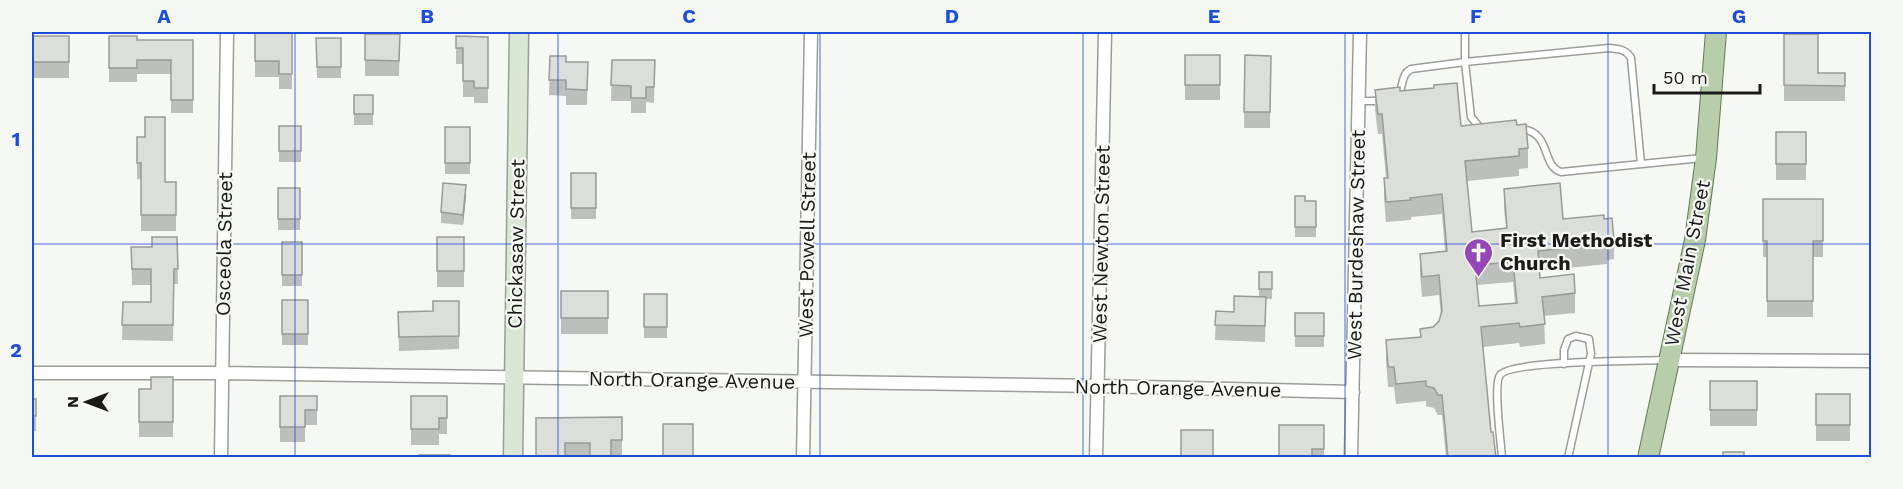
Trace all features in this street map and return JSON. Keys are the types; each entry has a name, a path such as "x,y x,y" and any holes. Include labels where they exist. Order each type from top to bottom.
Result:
{"main road":[{"name":"West Main Street","path":"1648,458 1695,240 1706,158 1716,32"}],"street":[{"name":"Osceola Street","path":"221,458 227,32"},
{"name":"Chickasaw Street","path":"513,458 519,32"},
{"name":"West Powell Street","path":"803,458 811,32"},
{"name":"West Newton Street","path":"1096,458 1106,32"},
{"name":"West Burdeshaw Street","path":"1351,458 1360,32"},
{"path":"1669,360 1872,361"},
{"name":"North Orange Avenue","path":"32,373 222,373 1353,392"}],"lane":[{"path":"1465,32 1465,62 1471,117 1481,129 1492,130"},
{"path":"1359,101 1390,100 1399,96 1406,72 1411,69 1609,48 1624,50 1631,58 1641,164"},
{"path":"1509,129 1533,132 1543,142 1552,165 1561,172 1706,158"},
{"path":"1564,364 1565,345 1568,339 1576,336 1589,339 1592,347 1590,362 1568,458"},
{"path":"1502,458 1497,399 1500,375 1508,370 1556,364 1669,360"}],"building":[{"path":"255,32 292,32 292,74 279,74 279,61 255,61"},
{"path":"365,34 400,34 399,61 365,60"},
{"path":"1784,34 1818,34 1818,73 1845,73 1845,86 1784,85"},
{"path":"32,36 69,36 69,62 32,62"},
{"path":"109,36 137,36 137,40 193,40 193,100 171,100 171,60 137,60 137,68 109,68"},
{"path":"456,36 488,37 488,88 474,88 474,81 463,81 463,48 456,48"},
{"path":"316,38 341,38 341,67 317,67"},
{"path":"1185,55 1220,55 1220,85 1185,85"},
{"path":"1245,55 1271,56 1270,112 1244,112"},
{"path":"550,56 566,56 566,62 588,62 587,90 566,89 566,80 549,80"},
{"path":"612,60 655,60 654,87 646,87 646,98 631,98 631,86 611,85"},
{"name":"First Methodist Church","path":"1457,83 1461,126 1516,120 1517,125 1526,124 1528,148 1519,149 1519,156 1465,161 1472,232 1507,228 1504,189 1560,183 1563,219 1604,215 1604,219 1612,218 1614,239 1606,240 1607,244 1538,251 1540,278 1574,274 1575,293 1542,297 1545,324 1520,327 1519,323 1481,327 1491,432 1493,432 1496,458 1448,458 1442,395 1438,395 1434,388 1426,386 1426,381 1396,384 1394,367 1388,367 1386,340 1421,337 1420,329 1433,327 1439,321 1442,311 1439,275 1422,277 1420,254 1447,251 1442,194 1386,202 1384,178 1388,178 1382,114 1378,114 1375,90 1400,87 1400,91 1434,88 1434,85","holes":["1513,262 1517,303 1479,306 1475,265"]},
{"path":"354,95 373,95 373,114 354,114"},
{"path":"145,117 165,117 165,182 176,182 176,215 141,215 141,163 137,163 137,137 145,137"},
{"path":"279,126 301,126 301,151 279,151"},
{"path":"445,127 470,127 470,163 445,163"},
{"path":"1776,132 1806,132 1806,164 1776,164"},
{"path":"571,173 596,173 596,208 571,208"},
{"path":"443,183 466,185 463,215 441,212"},
{"path":"278,188 300,188 300,219 278,219"},
{"path":"1295,196 1305,196 1305,201 1316,201 1316,227 1295,227"},
{"path":"1763,199 1823,199 1823,241 1813,241 1813,301 1767,301 1767,241 1763,241"},
{"path":"152,237 177,237 178,269 174,269 173,325 122,325 123,302 151,302 151,269 132,269 131,247 152,247"},
{"path":"437,237 464,237 464,271 437,271"},
{"path":"282,242 302,242 302,275 282,275"},
{"path":"1259,272 1272,272 1272,289 1259,289"},
{"path":"561,291 608,291 608,318 561,318"},
{"path":"644,294 667,294 667,327 644,327"},
{"path":"1234,296 1266,297 1265,326 1215,325 1216,311 1234,312"},
{"path":"282,300 308,300 308,334 282,334"},
{"path":"433,301 459,301 459,336 399,337 398,312 433,311"},
{"path":"1295,313 1324,313 1324,336 1295,336"},
{"path":"151,377 173,377 173,422 139,422 139,389 151,389"},
{"path":"1710,381 1757,381 1757,410 1710,410"},
{"path":"1816,394 1850,394 1850,425 1816,425"},
{"path":"280,396 317,396 317,410 305,410 305,427 280,427"},
{"path":"411,396 447,396 447,418 439,418 439,429 411,429"},
{"path":"32,399 36,399 36,416 32,416"},
{"path":"622,417 622,440 611,440 611,458 590,458 590,443 565,443 565,458 536,458 536,418"},
{"path":"663,424 693,424 693,458 663,458"},
{"path":"1279,425 1324,425 1324,449 1312,449 1312,458 1279,458"},
{"path":"1181,430 1213,430 1213,458 1181,458"},
{"path":"1723,452 1744,452 1744,458 1723,458"},
{"path":"419,455 450,455 450,458 419,458"}],"place":[{"name":"First Methodist Church","path":"1479,278"}]}
